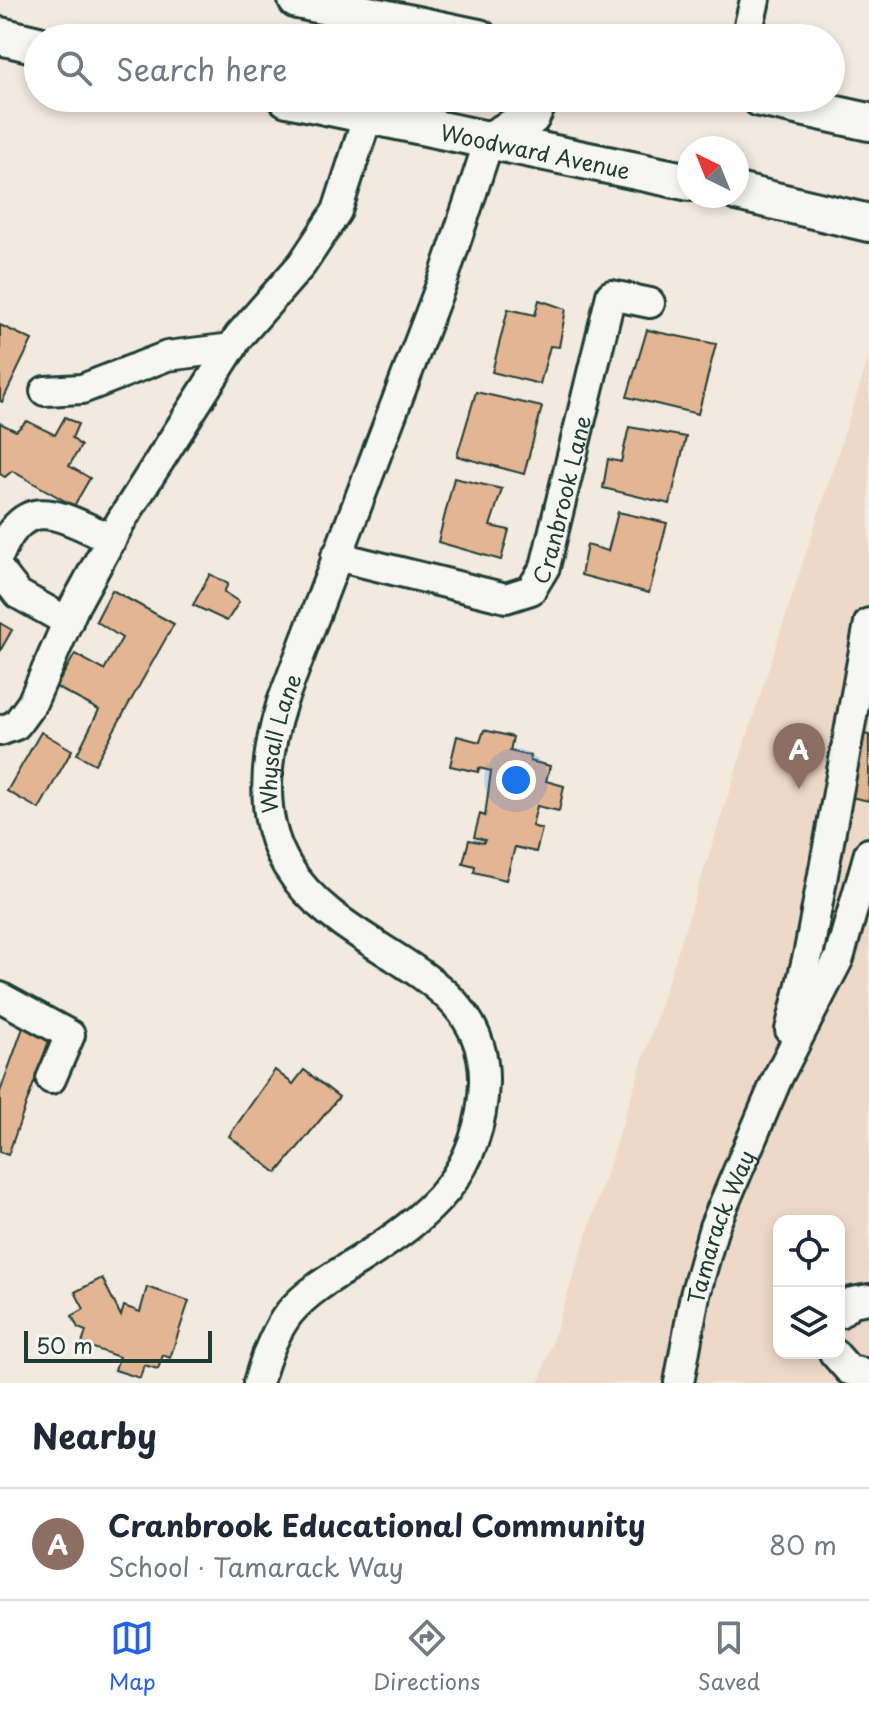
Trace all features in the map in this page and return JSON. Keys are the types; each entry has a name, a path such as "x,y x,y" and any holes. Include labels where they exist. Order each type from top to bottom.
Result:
{"main road":[{"path":"297,0 398,10 438,24"},
{"path":"0,36 24,42"},
{"name":"Woodward Avenue","path":"354,112 677,180"},
{"path":"489,141 531,117 533,112"},
{"path":"824,112 869,122"},
{"path":"749,195 869,223"}],"street":[{"path":"749,24 755,0"},
{"path":"0,731 16,725 32,703 68,622 112,539 232,348 302,264 337,211 368,115"},
{"name":"Whysall Lane","path":"258,1383 272,1341 302,1299 408,1230 443,1196 466,1159 482,1099 480,1047 457,1008 415,971 352,931 309,896 291,871 272,828 266,781 275,725 336,556 444,277 489,141"},
{"name":"Cranbrook Lane","path":"336,556 506,598 531,590 545,567 611,295 650,303"},
{"path":"45,391 82,389 167,356 232,348"},
{"path":"0,553 11,532 26,516 43,511 112,539"},
{"path":"0,571 18,594 68,622"},
{"name":"Tamarack Way","path":"778,1077 809,951 825,849 864,676 869,623"},
{"name":"Tamarack Way","path":"679,1383 695,1295 714,1227 778,1077 839,958 868,864 825,849"},
{"path":"0,997 70,1035 51,1079"},
{"path":"845,1308 852,1302 869,1299"},
{"path":"839,1359 849,1370 869,1374"}],"shaded area":[{"path":"869,357 869,1383 539,1383"}],"building":[{"path":"539,300 566,309 559,347 550,346 540,384 492,372 508,309 535,315"},
{"path":"0,325 32,340 2,402 0,401"},
{"path":"647,330 716,344 698,414 627,397"},
{"path":"476,392 542,407 524,474 457,456"},
{"path":"65,417 78,424 72,438 81,446 69,466 90,478 74,506 12,471 5,477 0,474 0,423 16,431 27,421 55,435"},
{"path":"629,427 686,437 670,504 603,488 608,459 621,462"},
{"path":"454,478 502,489 490,526 509,530 501,560 438,542"},
{"path":"618,512 667,523 649,593 581,575 587,545 608,551"},
{"path":"210,574 228,584 224,592 239,602 227,621 193,605"},
{"path":"112,590 174,624 95,764 77,754 99,710 56,687 75,654 104,670 122,638 96,621"},
{"path":"0,623 12,630 0,651"},
{"path":"484,730 513,737 510,751 531,756 530,761 550,766 546,781 564,786 559,811 537,806 532,826 542,829 536,852 515,847 506,880 474,872 475,866 463,863 469,840 483,843 485,840 474,837 480,814 485,816 491,771 479,768 478,772 450,766 457,736 480,742"},
{"path":"41,732 72,750 39,809 7,791"},
{"path":"859,733 869,735 869,801 846,796"},
{"path":"25,1022 52,1032 8,1155 0,1152 0,1092"},
{"path":"275,1070 293,1084 304,1070 339,1097 277,1173 229,1136"},
{"path":"102,1278 121,1316 124,1306 140,1312 147,1287 189,1301 170,1358 163,1355 158,1369 144,1365 140,1378 115,1370 119,1357 82,1344 86,1331 78,1328 72,1316 84,1309 75,1292"}],"place":[{"name":"Cranbrook Educational Community","path":"799,789"}]}
